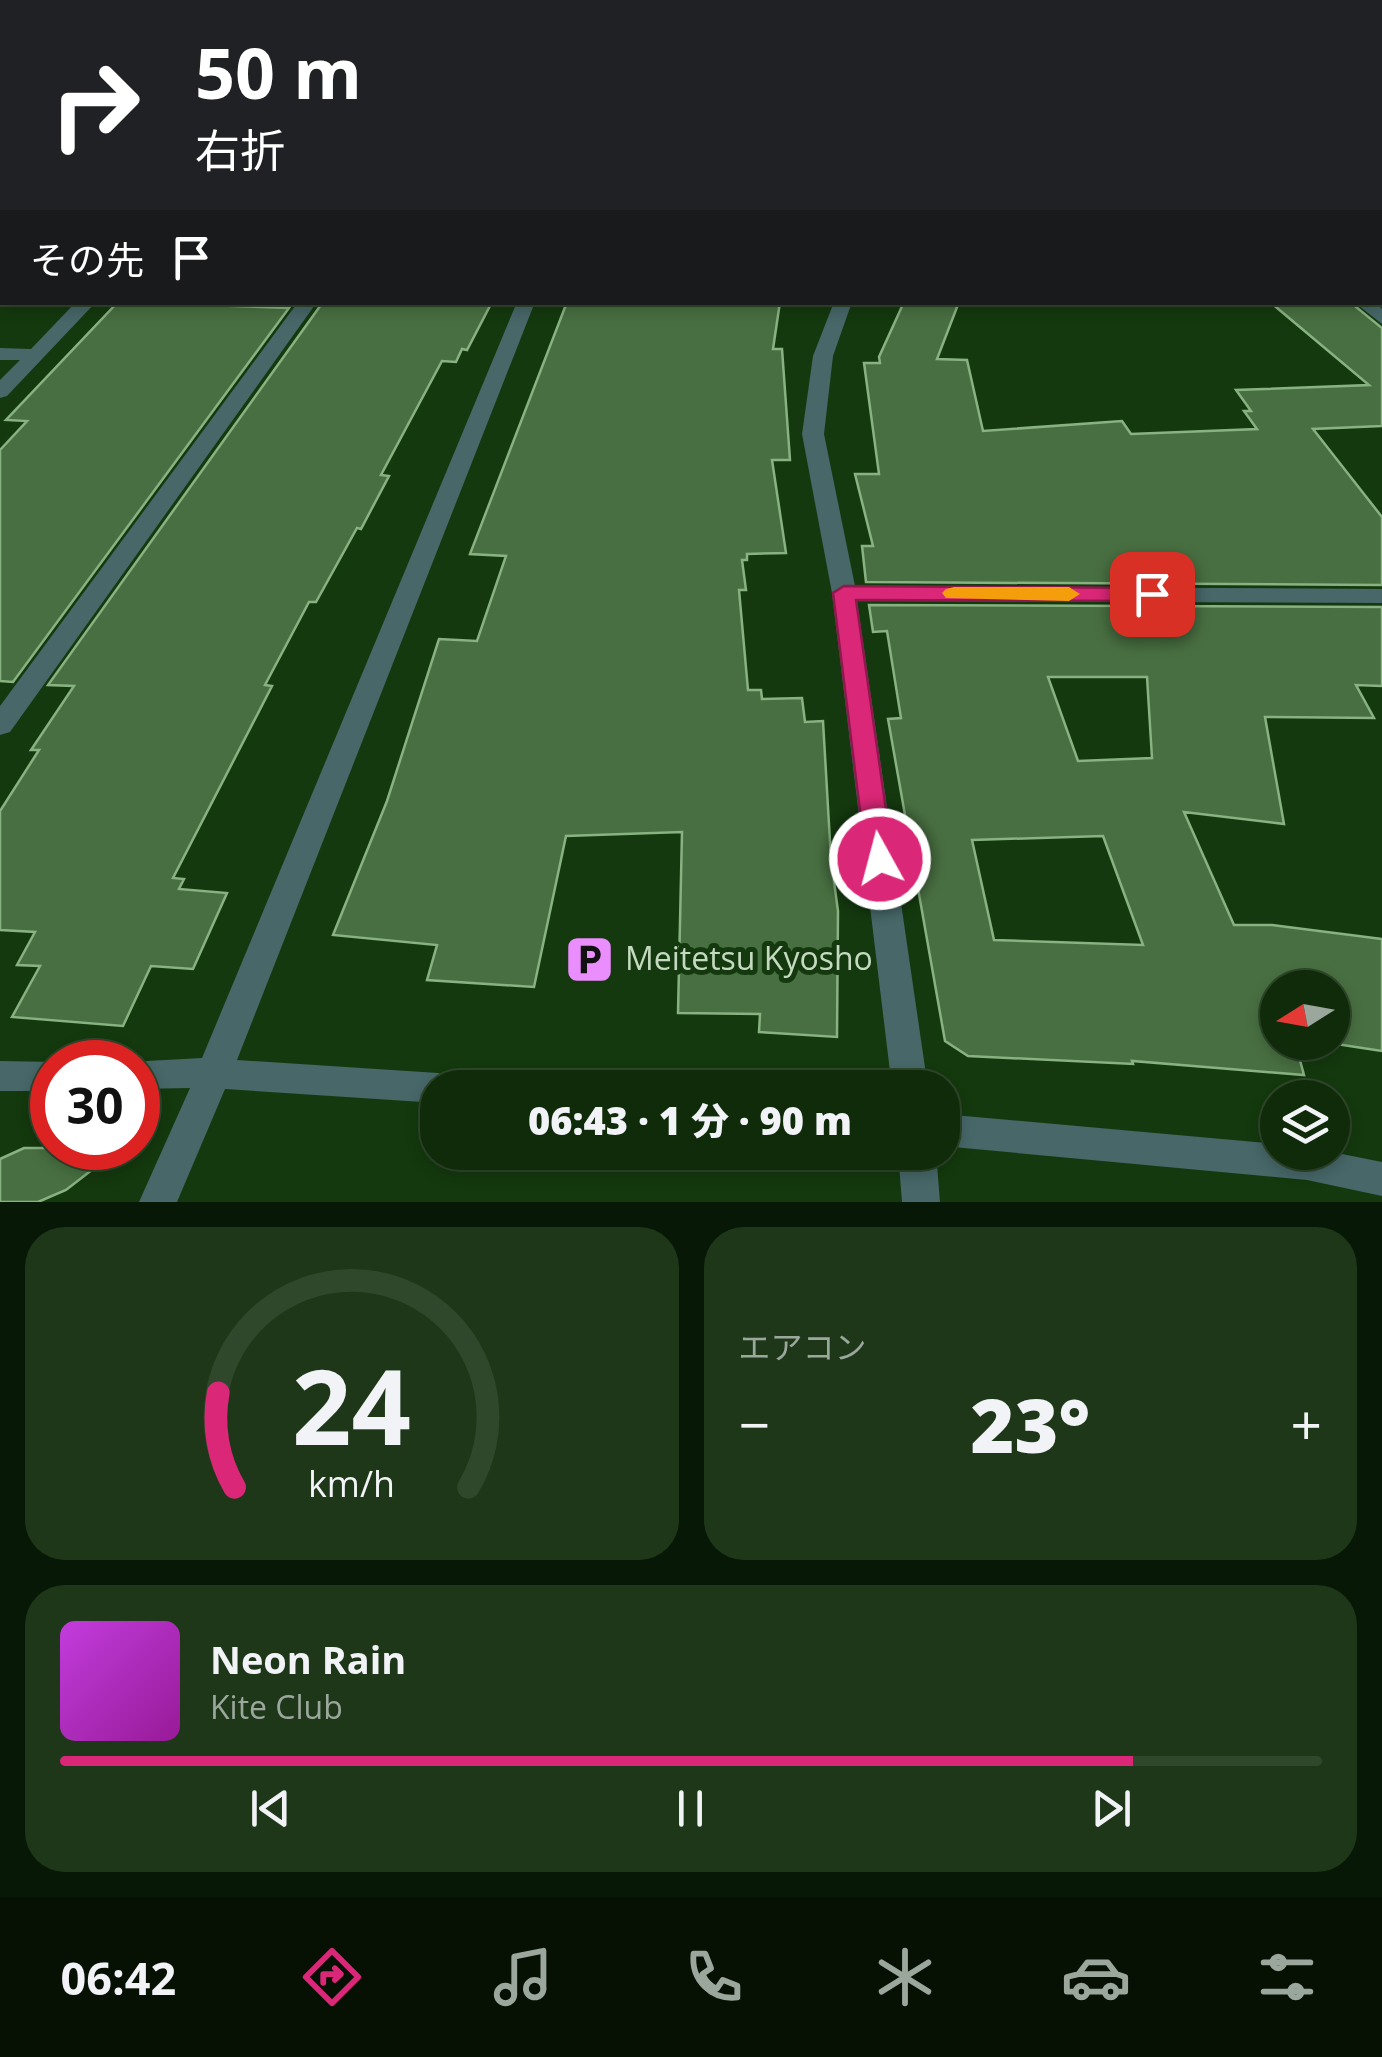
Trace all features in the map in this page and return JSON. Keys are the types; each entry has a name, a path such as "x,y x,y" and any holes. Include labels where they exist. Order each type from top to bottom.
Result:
{"street":[{"path":"0,392 83,305"},
{"path":"0,726 306,305"},
{"path":"158,1202 214,1073 525,305"},
{"path":"842,305 823,356 813,434 844,593 908,1070"},
{"path":"0,354 36,355"},
{"path":"844,593 1382,596"},
{"path":"160,1074 214,1073 420,1087"},
{"path":"0,1076 30,1076"},
{"path":"960,1132 1307,1163 1382,1178"},
{"path":"919,1170 921,1202"}],"building":[{"path":"115,305 289,308 13,682 0,681 0,450 27,421 6,420"},
{"path":"321,305 490,305 467,350 462,349 456,362 442,361 381,475 389,476 361,529 357,528 316,602 309,602 265,685 272,686 173,878 184,879 179,889 227,893 193,969 151,966 123,1026 12,1017 40,966 17,965 35,932 0,930 0,811 39,750 31,750 74,686 48,685"},
{"path":"566,305 780,305 773,349 782,349 790,460 772,460 786,553 747,554 747,560 742,560 746,590 739,590 748,690 761,690 762,699 802,698 805,722 823,721 838,911 837,1037 759,1032 760,1014 678,1013 682,832 566,836 534,987 427,980 437,945 333,935 387,801 439,639 477,641 506,556 470,554"},
{"path":"903,305 958,305 937,359 967,360 983,431 1122,421 1131,434 1257,429 1244,411 1251,411 1236,390 1369,385 1274,305 1354,305 1382,328 1382,426 1313,429 1382,517 1382,585 866,582 862,546 873,546 855,474 879,474 864,363 880,363 879,357"},
{"path":"869,605 1382,607 1382,686 1356,685 1374,718 1265,717 1284,824 1184,812 1234,925 1272,925 1382,939 1382,1051 1350,1046 1350,970 1260,970 1260,1060 1300,1060 1304,1075 1132,1061 1133,1064 968,1056 945,1041 888,719 901,718 887,631 873,632","holes":["1048,677 1147,677 1152,758 1078,761","1103,836 1143,945 994,940 972,840"]},
{"path":"30,1148 30,1170 92,1170 66,1190 38,1202 0,1202 0,1159"}],"slow traffic":[{"path":"954,593 1069,594"}],"place":[{"name":"Meitetsu Kyosho","path":"590,959"}],"route":[{"path":"880,859 844,593 1152,594"}]}
